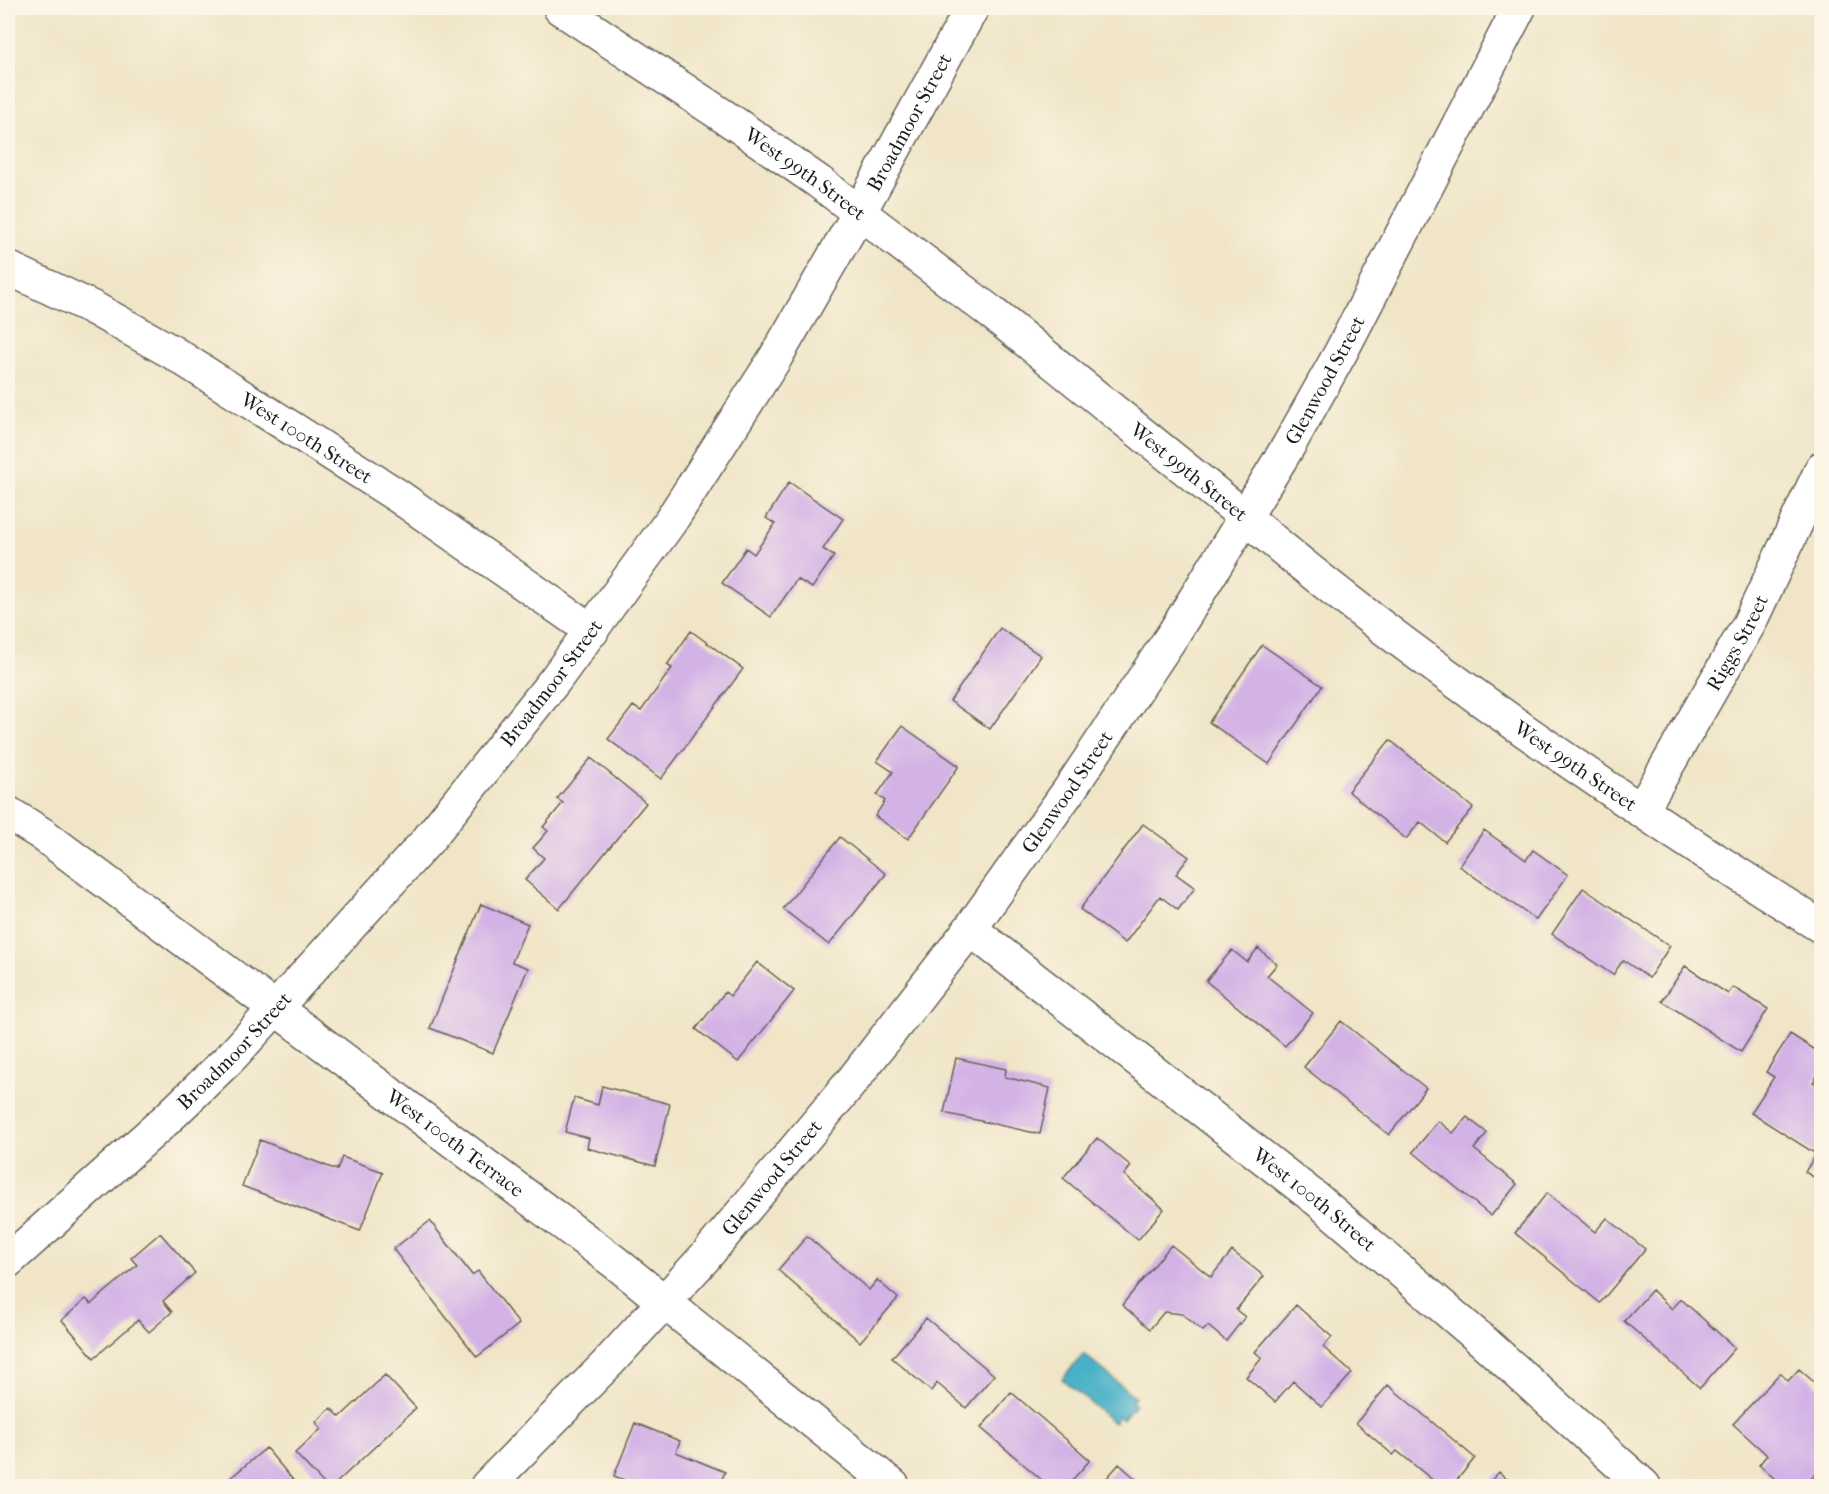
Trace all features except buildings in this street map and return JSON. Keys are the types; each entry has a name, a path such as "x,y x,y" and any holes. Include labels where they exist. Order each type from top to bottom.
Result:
{"street":[{"name":"West 99th Street","path":"560,8 819,182 992,314 1281,548 1488,705 1720,864 1821,927"},
{"name":"Broadmoor Street","path":"8,1261 168,1118 233,1055 426,841 555,680 670,522 768,370 859,213 972,8"},
{"name":"Glenwood Street","path":"488,1486 664,1303 853,1080 970,929 1070,789 1174,633 1289,445 1341,352 1520,8"},
{"name":"West 100th Street","path":"8,268 93,308 172,352 398,496 592,631"},
{"name":"Riggs Street","path":"1641,811 1749,624 1821,468"},
{"name":"West 100th Terrace","path":"8,813 42,834 616,1263 893,1486"},
{"name":"West 100th Street","path":"970,929 1319,1201 1484,1342 1644,1486"}],"water":[{"path":"1084,1354 1135,1397 1132,1401 1135,1404 1123,1419 1119,1416 1114,1423 1062,1379"}]}
